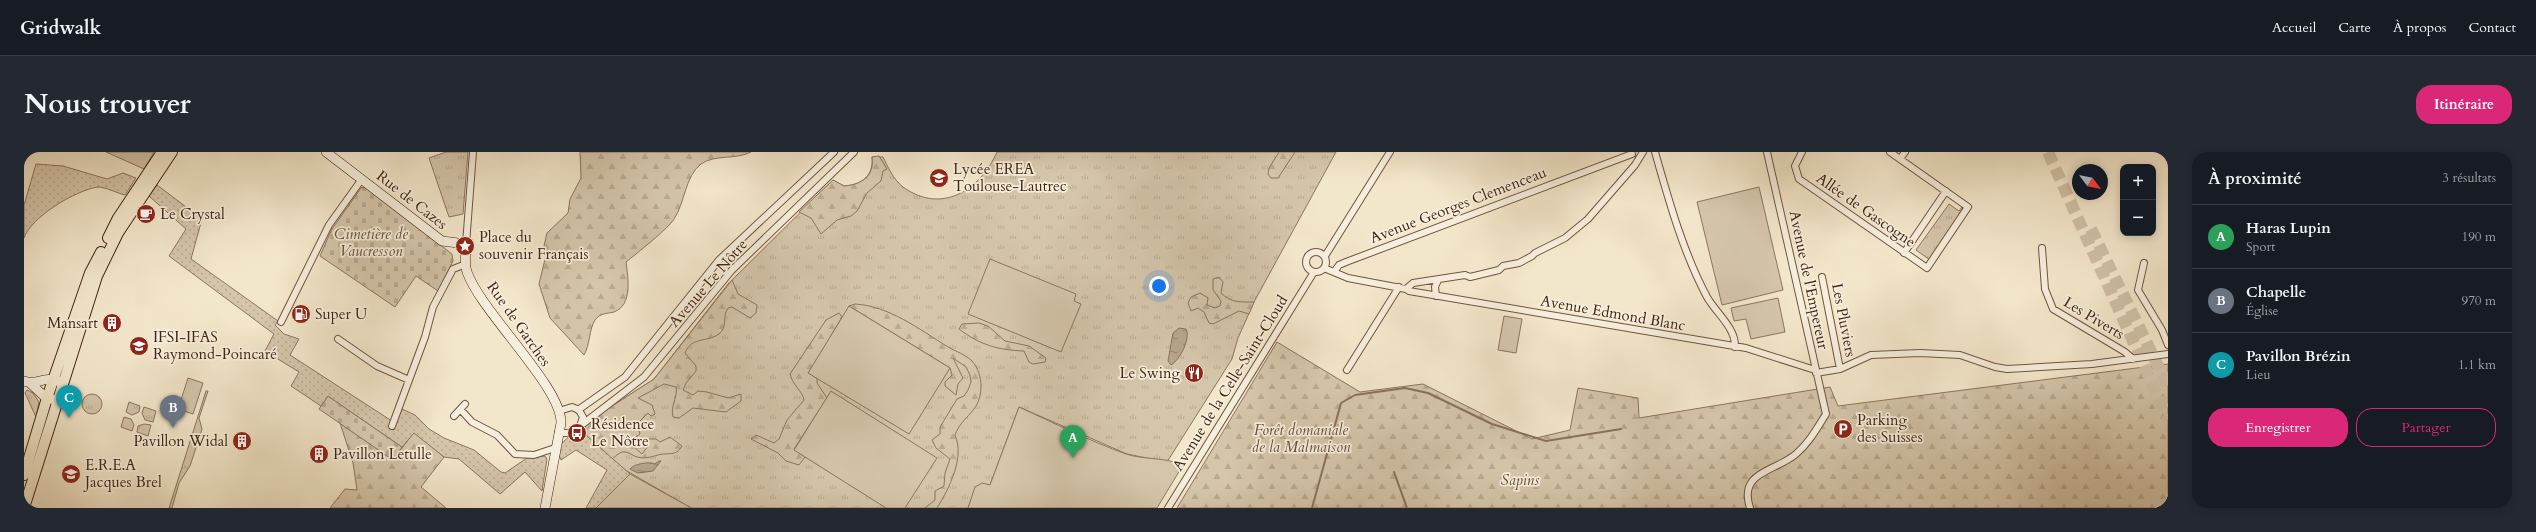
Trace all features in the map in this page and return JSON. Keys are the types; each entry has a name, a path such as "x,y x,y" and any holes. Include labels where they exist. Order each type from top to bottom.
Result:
{"main road":[{"path":"24,475 58,381 90,273 118,218 162,152"},
{"path":"58,381 106,257 118,233 172,152"},
{"path":"24,508 52,399"}],"street":[{"name":"Rue de Cazes","path":"326,152 442,241 466,244"},
{"name":"Rue de Garches","path":"473,152 466,244 466,264 471,281 511,341 554,399 560,411"},
{"name":"Avenue Le Nôtre","path":"578,410 625,377 719,260 834,152"},
{"name":"Avenue Le Nôtre","path":"558,433 571,433 644,377 732,270 854,152"},
{"path":"1325,256 1317,251 1308,255 1306,263 1314,272 1324,268 1326,264 1325,256 1390,152"},
{"path":"1347,370 1402,288 1410,284 1465,275 1470,277 1499,270 1503,266 1519,263 1565,238 1588,219 1643,152"},
{"path":"1655,152 1693,268 1708,298 1733,333 1735,346"},
{"name":"Avenue de l'Empereur","path":"1750,508 1747,498 1747,489 1752,480 1762,472 1783,463 1797,453 1809,440 1826,414 1767,152"},
{"name":"Allée de Gascogne","path":"1802,152 1796,163 1795,170 1802,182 1926,268 1968,208 1946,192"},
{"path":"1890,152 1946,192 1904,253"},
{"path":"1900,159 1905,152"},
{"name":"Avenue Georges Clemenceau","path":"1334,272 1339,265 1346,262 1632,153 1639,158"},
{"path":"281,322 329,225 362,179"},
{"name":"Les Piverts","path":"2042,248 2045,289 2053,309 2126,352 2133,360"},
{"path":"2144,263 2138,290 2162,330 2168,345"},
{"path":"392,426 435,302 453,269 466,264"},
{"name":"Avenue Edmond Blanc","path":"1324,268 1348,278 1402,288 1409,291 1735,346 1758,351 1816,372"},
{"name":"Avenue de la Celle-Saint-Cloud","path":"1168,508 1314,272"},
{"name":"Les Pluviers","path":"1822,276 1840,369"},
{"path":"1436,296 1435,287 1439,279"},
{"path":"338,338 377,366 409,380"},
{"path":"1816,372 1840,369 1871,355 1920,353 1960,355 1995,367 2008,369 2133,360 2168,354"},
{"path":"27,382 40,381 45,378 58,381"},
{"path":"38,391 40,381"},
{"path":"27,382 38,391 52,399"},
{"path":"454,416 465,404"},
{"path":"545,508 558,433 560,411 572,407 578,410 583,419 579,427"},
{"path":"461,410 472,422 497,434 515,454 534,455 555,448"}],"green space":[{"path":"106,152 154,152 144,169"},
{"path":"446,152 468,152 463,214 449,217 429,158"},
{"path":"580,152 751,152 739,156 713,159 701,164 696,169 688,182 678,213 671,223 626,262 628,275 627,297 620,308 614,312 601,315 595,320 584,355 550,318 539,284 547,251 544,246 547,233 568,213 570,199 581,178"},
{"path":"997,152 1336,152 1254,302 1238,338 1232,359 1167,462 1127,454 1019,407 990,485 976,487 968,508 691,508 620,467 578,428 654,379 728,284 833,180 844,186 856,184 869,174 872,164 872,157 883,157 894,177 903,187 918,195 932,199 945,198 958,194 970,187 990,166"},
{"path":"1279,152 1295,152 1278,178 1271,178 1268,174 1269,168"},
{"path":"879,156 887,169 883,171 881,181 867,193 857,211 851,216 837,220 821,234 811,218 799,212 833,180 844,186 856,184 866,178 871,169 872,157"},
{"path":"36,164 63,166 107,179 123,173 136,178 125,195 98,187 78,193 45,213 28,230 24,238 24,205"},
{"path":"157,185 202,219 191,259 278,321 275,325 284,334 299,339 290,355 395,423 402,409 415,415 429,429 444,438 474,450 501,472 505,473 527,458 545,456 547,459 542,491 525,472 500,494 459,459 444,457 414,433 402,447 328,396 321,406 291,386 299,372 265,351 274,334 169,256 186,229 149,196"},
{"name":"Cimetière de Vaucresson","path":"365,187 452,254 453,261 438,291 416,276 395,307 320,256 332,229 361,188"},
{"path":"1759,187 1783,290 1722,305 1697,202"},
{"path":"1949,204 1959,211 1962,207 1963,208 1930,260 1916,250"},
{"path":"990,259 1076,294 1074,301 1081,304 1061,352 968,314"},
{"path":"1219,277 1223,282 1221,293 1229,299 1254,302 1249,314 1239,311 1213,324 1209,323 1204,312 1198,308 1191,311 1188,303 1191,297 1200,293 1208,298 1207,305 1215,308 1220,306 1221,301 1213,290 1213,279"},
{"path":"732,280 738,294 757,305 756,313 750,318 732,307 728,308 725,314 722,331 719,334 691,344 685,353 696,366 696,371 686,383 683,390 693,395 698,391 728,398 741,394 741,401 726,412 693,408 679,418 673,417 672,409 676,395 676,387 664,384 638,398 652,405 655,414 651,416 648,413 637,424 640,434 631,440 631,444 642,454 648,446 649,439 656,439 660,442 670,437 682,446 680,449 672,454 662,454 645,458 621,452 612,459 578,428 654,379"},
{"path":"1778,298 1785,332 1751,339 1746,319 1734,321 1731,308"},
{"path":"855,304 880,309 915,326 970,359 979,373 981,386 978,402 975,408 958,428 955,435 958,444 957,463 951,482 937,508 925,508 935,500 935,491 944,486 945,473 950,459 936,448 932,440 940,434 940,427 957,399 964,396 968,390 971,382 970,375 966,367 953,358 963,378 958,384 956,395 945,386 945,382 952,375 950,368 849,306"},
{"path":"849,306 950,368 909,434 808,373"},
{"path":"839,313 842,317 809,373 817,378 817,383 827,398 794,449 805,457 799,465 786,461 778,453 751,439 756,435 774,443 779,439 787,420 804,400 790,374 826,320"},
{"path":"1504,316 1522,319 1516,353 1498,350"},
{"path":"979,323 988,326 1005,341 1029,346 1046,358 1045,362 1033,364 1029,362 1024,351 990,346 974,339 959,329 962,324"},
{"name":"Forêt domaniale de la Malmaison","path":"1277,342 1360,392 1423,384 1532,439 1570,430 1578,388 1638,398 1639,418 1830,387 1838,406 2168,364 2168,508 1177,508"},
{"path":"188,378 203,383 193,414 178,409"},
{"path":"27,390 33,393 39,402 36,417 25,393"},
{"path":"206,391 208,391 199,418 202,429 190,466 179,483 172,508 169,508"},
{"path":"831,391 937,458 905,508 886,508 794,450"},
{"path":"92,394 99,397 102,404 99,411 92,414 85,411 82,404 85,397"},
{"path":"328,396 402,447 393,460 319,409"},
{"path":"129,402 140,406 139,412 132,415 126,412"},
{"path":"144,407 156,411 153,422 145,420 142,413"},
{"path":"1019,407 1086,438 1126,454 1176,462 1183,465 1157,508 968,508 975,487 982,483 990,485"},
{"path":"124,417 131,419 134,425 132,431 121,427"},
{"path":"340,423 393,460 414,432 444,457 421,487 446,508 330,508 345,489 357,490 353,463"},
{"path":"144,424 151,425 148,436 137,432 138,426"},
{"path":"578,428 630,474 596,508 586,508 607,470 576,450 561,460 559,455 560,445"},
{"path":"630,474 686,505 691,508 596,508"}],"water":[{"path":"1179,328 1186,329 1186,343 1178,359 1171,365 1168,361 1173,333"},
{"path":"661,461 653,471 638,473 630,469 638,464 655,464"}],"waterway":[{"path":"1312,508 1341,403 1355,395 1405,388 1428,393 1492,424 1546,441 1621,429"},
{"path":"1394,472 1407,508"}],"tunnel":[{"path":"2048,152 2168,419"},
{"path":"2091,229 2168,386"}],"place":[{"name":"Lycée EREA Toulouse-Lautrec","path":"939,178"},
{"name":"Le Crystal","path":"146,214"},
{"name":"Place du souvenir Français","path":"465,246"},
{"name":"Super U","path":"301,314"},
{"name":"Mansart","path":"112,323"},
{"name":"IFSI-IFAS Raymond-Poincaré","path":"139,346"},
{"name":"Le Swing","path":"1194,373"},
{"name":"Pavillon Brézin","path":"69,418"},
{"name":"Chapelle","path":"173,428"},
{"name":"Parking des Suisses","path":"1843,429"},
{"name":"Résidence Le Nôtre","path":"577,433"},
{"name":"Pavillon Widal","path":"242,441"},
{"name":"Pavillon Letulle","path":"319,454"},
{"name":"Haras Lupin","path":"1073,458"},
{"name":"E.R.E.A Jacques Brel","path":"71,474"}],"park label":[{"name":"Sapins","path":"1520,480"}]}
